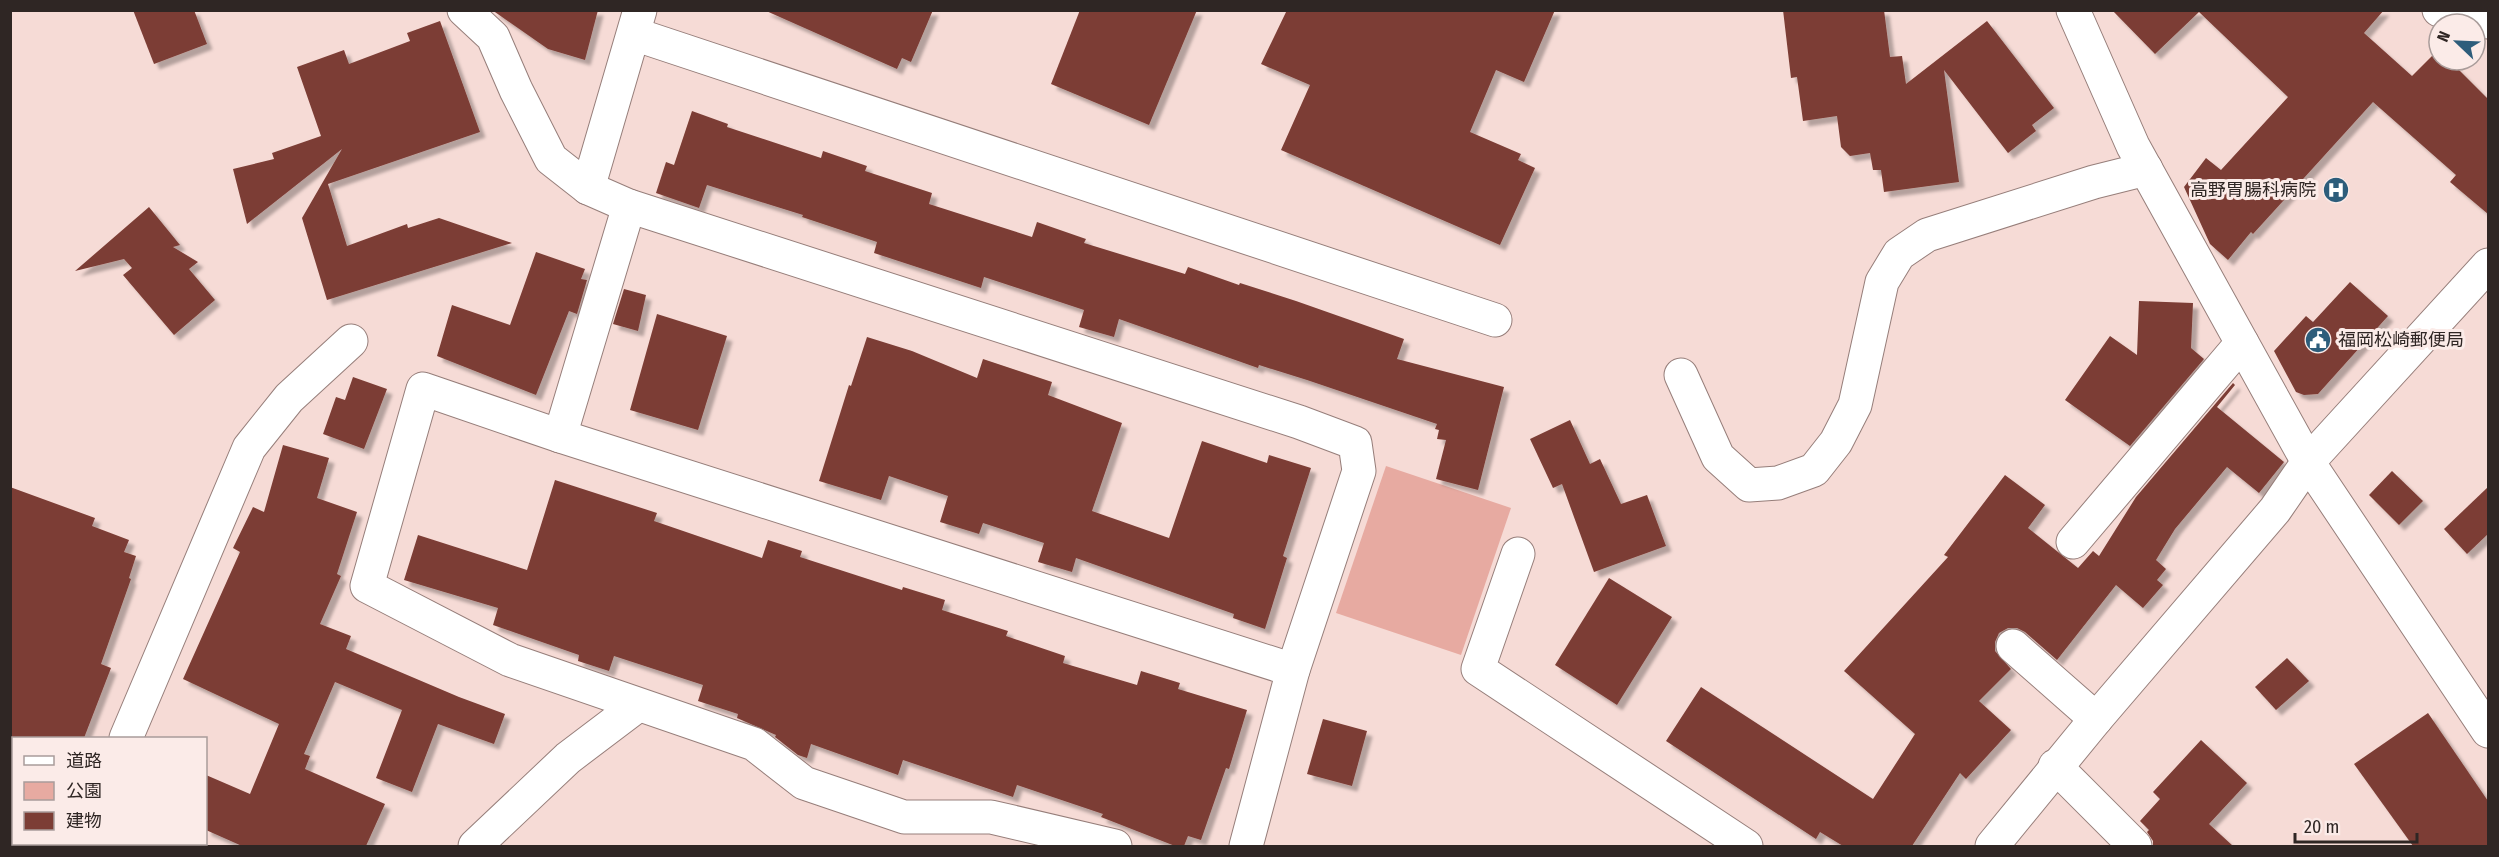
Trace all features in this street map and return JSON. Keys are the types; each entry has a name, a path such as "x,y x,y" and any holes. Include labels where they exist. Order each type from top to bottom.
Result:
{"street":[{"path":"464,10 493,36 516,90 551,159 588,188 629,206 1288,418 1355,443 1359,471 1293,670 1246,846"},
{"path":"2073,10 2133,146 2308,462 2488,731"},
{"path":"2439,10 2488,22"},
{"path":"588,188 637,22 1495,320"},
{"path":"1681,375 1718,457 1749,485 1778,483 1814,470 1836,442 1855,405 1882,282 1899,254 1927,235 2094,182 2146,169"},
{"path":"560,436 629,206"},
{"path":"1992,846 2055,766 2275,510 2308,462 2488,265"},
{"path":"126,737 249,448 290,398 351,341"},
{"path":"2073,542 2242,343"},
{"path":"1115,846 991,817 904,817 804,783 754,744 510,660 367,585 423,389 560,436 1293,670"},
{"path":"1518,554 1478,669 1746,846"},
{"path":"2013,645 2096,719"},
{"path":"475,846 568,758 638,705"},
{"path":"2055,766 2135,846"}],"green space":[{"path":"1386,466 1511,508 1461,655 1336,613"}],"building":[{"path":"133,10 194,10 207,44 154,64"},
{"path":"492,10 598,10 585,60 548,49"},
{"path":"764,10 933,10 911,62 902,58 897,69"},
{"path":"1080,10 1197,10 1149,125 1051,84"},
{"path":"1287,10 1555,10 1524,82 1496,70 1470,132 1521,154 1518,160 1535,168 1500,245 1281,150 1310,85 1261,64"},
{"path":"1783,10 1884,10 1890,57 1902,56 1906,84 1987,21 2054,108 2032,125 2036,131 2008,153 1944,70 1959,182 1884,192 1881,170 1873,170 1870,153 1850,156 1841,147 1837,116 1803,121 1797,77 1791,78"},
{"path":"2112,10 2384,10 2364,33 2412,76 2427,61 2427,72 2461,72 2488,99 2488,214 2450,182 2456,175 2373,102 2253,234 2251,232 2228,260 2210,244 2184,187 2206,158 2221,170 2288,97 2199,12 2155,54"},
{"path":"440,21 480,132 328,184 347,246 407,224 408,228 439,218 512,243 327,300 302,218 342,149 247,224 233,169 274,159 272,153 321,136 297,67 344,50 349,64 410,41 407,33"},
{"path":"692,111 728,124 727,127 821,158 823,151 867,166 865,171 932,193 929,204 1032,237 1037,222 1086,239 1084,243 1185,274 1188,267 1239,285 1240,283 1296,301 1404,339 1397,359 1504,387 1478,490 1436,479 1446,440 1437,439 1439,430 1435,429 1437,424 1307,380 1259,365 1258,368 1119,319 1114,337 1079,327 1084,310 984,277 981,288 874,253 877,242 802,217 803,215 707,185 699,208 656,193 666,162 674,165"},
{"path":"149,207 180,245 173,247 198,262 189,269 215,300 174,335 123,275 132,268 124,259 75,271"},
{"path":"536,252 585,269 581,279 587,280 577,314 569,311 536,395 437,356 452,305 510,325"},
{"path":"2350,282 2388,316 2318,394 2304,395 2296,392 2274,351 2306,316 2313,322"},
{"path":"624,289 646,295 638,331 613,324"},
{"path":"2139,301 2193,303 2191,348 2204,359 2130,446 2065,400 2110,336 2137,355"},
{"path":"657,314 727,336 698,430 630,410"},
{"path":"867,337 912,351 977,378 983,359 1052,382 1048,395 1122,423 1092,511 1169,538 1202,441 1267,463 1269,455 1311,468 1283,556 1287,558 1265,629 1233,618 1234,614 1076,558 1072,572 1038,562 1044,543 983,523 979,534 940,522 948,496 889,476 881,500 819,481 849,385 851,386"},
{"path":"353,377 387,389 364,449 323,434 336,397 345,400"},
{"path":"2233,383 2235,385 2217,407 2284,462 2259,493 2227,467 2175,529 2156,560 2166,569 2157,580 2163,585 2143,608 2116,585 2057,660 2025,632 2017,628 2008,628 1999,633 1995,642 1995,651 2011,669 1979,701 2011,730 1966,779 1960,773 1912,846 1843,846 1820,832 1816,839 1666,741 1701,687 1873,799 1915,734 1844,671 1948,557 1944,555 2005,475 2045,505 2028,528 2078,568 2093,551 2099,556 2136,497"},
{"path":"1570,420 1590,464 1600,459 1621,504 1647,495 1666,546 1594,572 1562,484 1553,488 1530,439"},
{"path":"283,445 329,458 317,498 357,512 337,574 341,576 320,624 351,636 346,649 505,714 494,744 438,724 412,792 376,778 402,710 335,682 304,754 310,756 305,769 385,804 366,846 242,846 207,830 207,775 250,794 279,724 183,679 240,552 233,548 253,507 264,512"},
{"path":"2392,471 2423,501 2399,525 2369,495"},
{"path":"555,480 657,513 654,521 762,558 768,540 802,551 800,557 902,590 903,587 945,600 942,610 1008,631 1006,636 1065,656 1063,663 1137,685 1141,671 1180,683 1178,689 1247,710 1229,769 1226,768 1201,840 1188,836 1184,846 1175,846 1101,817 1103,814 1017,785 1013,797 903,760 898,775 811,744 807,758 798,755 775,737 776,735 737,718 738,714 698,701 703,685 614,656 609,671 578,661 579,655 493,625 498,608 404,580 418,535 527,570"},
{"path":"10,487 95,518 92,526 129,540 124,552 136,556 129,578 131,579 101,664 111,668 84,737 10,738"},
{"path":"2488,487 2488,534 2467,554 2444,529"},
{"path":"1609,578 1672,617 1617,705 1555,665"},
{"path":"2287,658 2309,681 2276,710 2255,687"},
{"path":"2428,713 2488,801 2488,846 2413,846 2354,764"},
{"path":"1323,719 1367,731 1352,786 1307,774"},
{"path":"2201,740 2247,783 2209,824 2233,846 2153,846 2153,841 2147,832 2149,830 2140,821 2160,799 2153,792"}],"place":[{"name":"高野胃腸科病院","path":"2336,190"},
{"name":"福岡松崎郵便局","path":"2318,340"}]}
